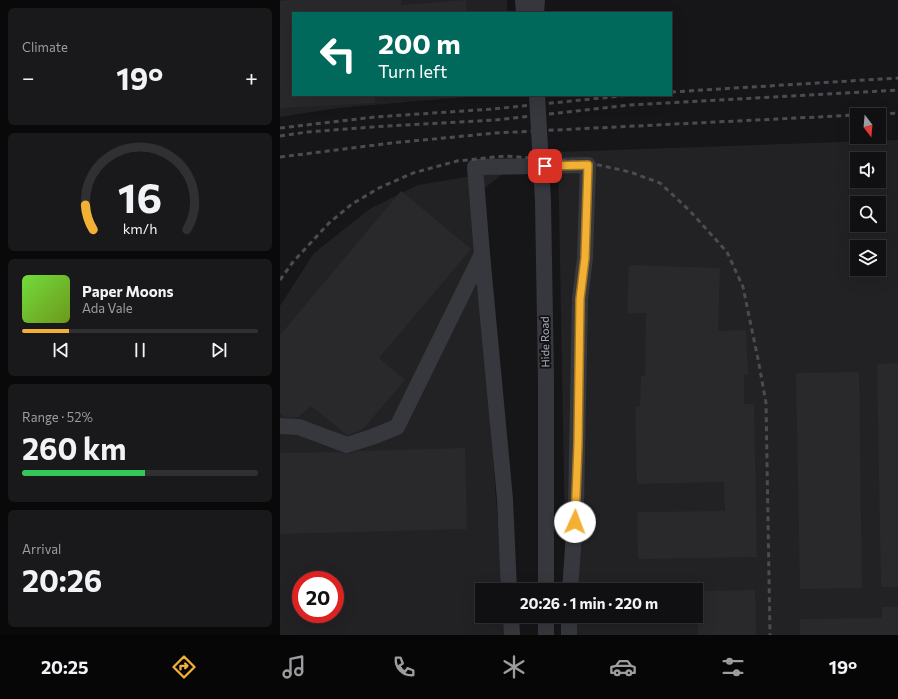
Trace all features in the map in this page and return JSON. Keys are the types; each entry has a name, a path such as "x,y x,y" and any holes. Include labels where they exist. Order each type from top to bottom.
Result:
{"street":[{"path":"523,0 524,12"},
{"path":"536,12 537,0"},
{"name":"Hide Road","path":"537,96 543,201 546,380 546,583"},
{"path":"509,583 505,499 475,167 588,165 585,258 580,299 578,444 571,583"},
{"path":"280,426 299,427 346,445 397,427 482,254"},
{"path":"511,623 512,635"},
{"path":"546,623 546,635"},
{"path":"569,623 569,635"}],"shaded area":[{"path":"280,0 507,0 507,12 292,12 292,96 477,96 338,108 280,117"},
{"path":"886,140 898,140 898,635 567,635 567,623 703,623 703,583 566,583 558,152 850,142 850,144 886,144"},
{"path":"508,170 473,197 502,583 475,583 475,623 505,623 506,635 280,635 280,306 314,253 371,208 418,185"}],"building":[{"path":"401,0 402,5 466,0 467,12 292,12 292,96 375,96 375,103 280,108 280,1"},
{"path":"401,191 471,249 379,358 405,380 362,430 347,435 311,406 298,417 285,417 280,413 280,335"},
{"path":"629,265 720,268 718,331 746,330 748,375 744,375 744,404 754,404 757,557 638,559 637,512 725,511 724,482 637,484 635,407 640,407 641,376 645,376 646,313 627,313"},
{"path":"898,363 898,587 881,587 877,364"},
{"path":"859,372 862,588 800,589 796,373"},
{"path":"465,448 467,529 280,534 280,453 338,452 349,454 359,451"},
{"path":"755,590 756,635 698,635 698,623 703,623 703,591"},
{"path":"882,607 898,607 898,635 800,635 800,619 882,618"}],"railway":[{"path":"672,92 898,78"},
{"path":"280,136 307,132 386,126 495,120 629,105 898,90"},
{"path":"280,128 375,117 493,109 621,96"},
{"path":"280,157 392,143 495,133 898,113"},
{"path":"280,280 293,262 329,223 352,204 379,188 413,173 457,161 505,156 585,162 630,172 660,183 689,210 727,252 743,287 766,403 770,635"}],"route":[{"path":"545,166 588,165 585,258 580,299 578,444 575,522"}]}
